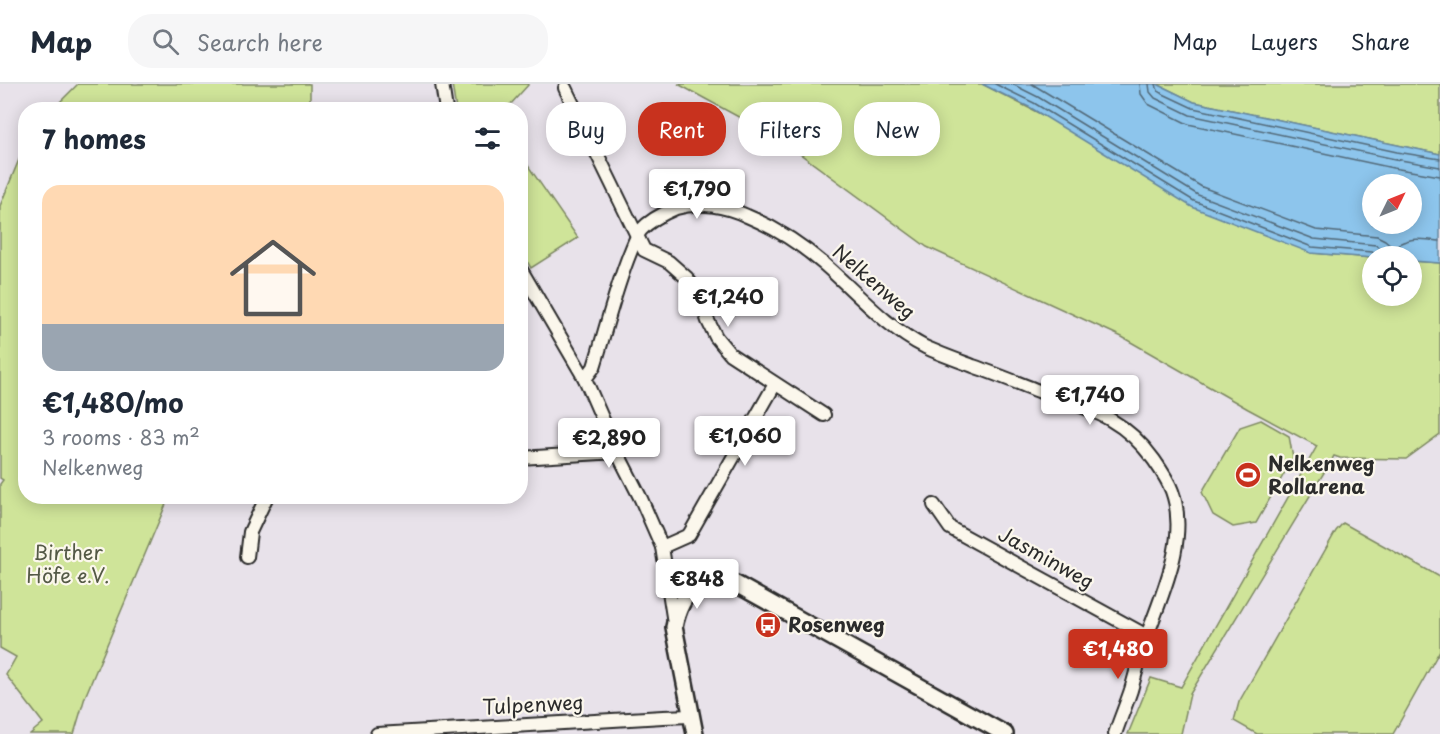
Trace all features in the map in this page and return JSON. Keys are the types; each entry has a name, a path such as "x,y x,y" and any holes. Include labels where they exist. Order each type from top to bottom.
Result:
{"street":[{"path":"442,84 445,102"},
{"path":"565,88 644,250 669,262 687,278 699,295 716,338 730,354 824,415"},
{"name":"Nelkenweg","path":"585,379 594,367 624,268 641,230 661,215 678,207 699,205 738,212 772,227 807,250 901,333 926,347 1106,416 1140,442 1163,473 1172,489 1178,517 1176,546 1157,612 1115,734"},
{"path":"528,282 585,379 662,547 674,627 695,734"},
{"path":"662,547 689,535 775,384"},
{"path":"528,458 617,452"},
{"path":"247,557 250,532 263,504"},
{"name":"Jasminweg","path":"934,506 950,528 1147,636"},
{"path":"674,627 678,610 686,596 696,586 724,580 736,584 1005,734"},
{"name":"Tulpenweg","path":"377,734 691,716"}],"green space":[{"path":"78,84 310,84 310,102 60,102"},
{"path":"452,84 529,84 513,102 455,102"},
{"path":"678,84 982,84 1311,253 1362,257 1362,306 1422,306 1422,262 1440,263 1440,434 1406,459 1334,456 1190,694 1181,734 1128,734 1151,678 1181,687 1317,446 1122,337 927,247 803,156 842,156 842,102 738,102 738,117 726,110 726,102 711,102"},
{"path":"1157,84 1440,84 1440,154 1194,102"},
{"name":"Birther Höfe e.V.","path":"18,162 18,504 166,504 85,697 74,734 30,734 43,723 6,675 16,657 0,648 0,484 3,480 0,478 0,206"},
{"path":"528,166 578,238 531,268 528,263"},
{"name":"Nelkenweg Rollarena","path":"1261,420 1289,436 1293,458 1256,523 1233,527 1213,515 1202,492 1240,427"},
{"path":"1343,523 1440,577 1440,650 1393,734 1257,734 1234,721 1239,702 1336,531"}],"water":[{"path":"982,84 1157,84 1194,102 1440,154 1440,263 1422,262 1422,246 1362,246 1362,257 1311,253 1192,207 1031,108"}],"place":[{"name":"Nelkenweg Rollarena","path":"1248,475"},
{"name":"Rosenweg","path":"768,625"}]}
